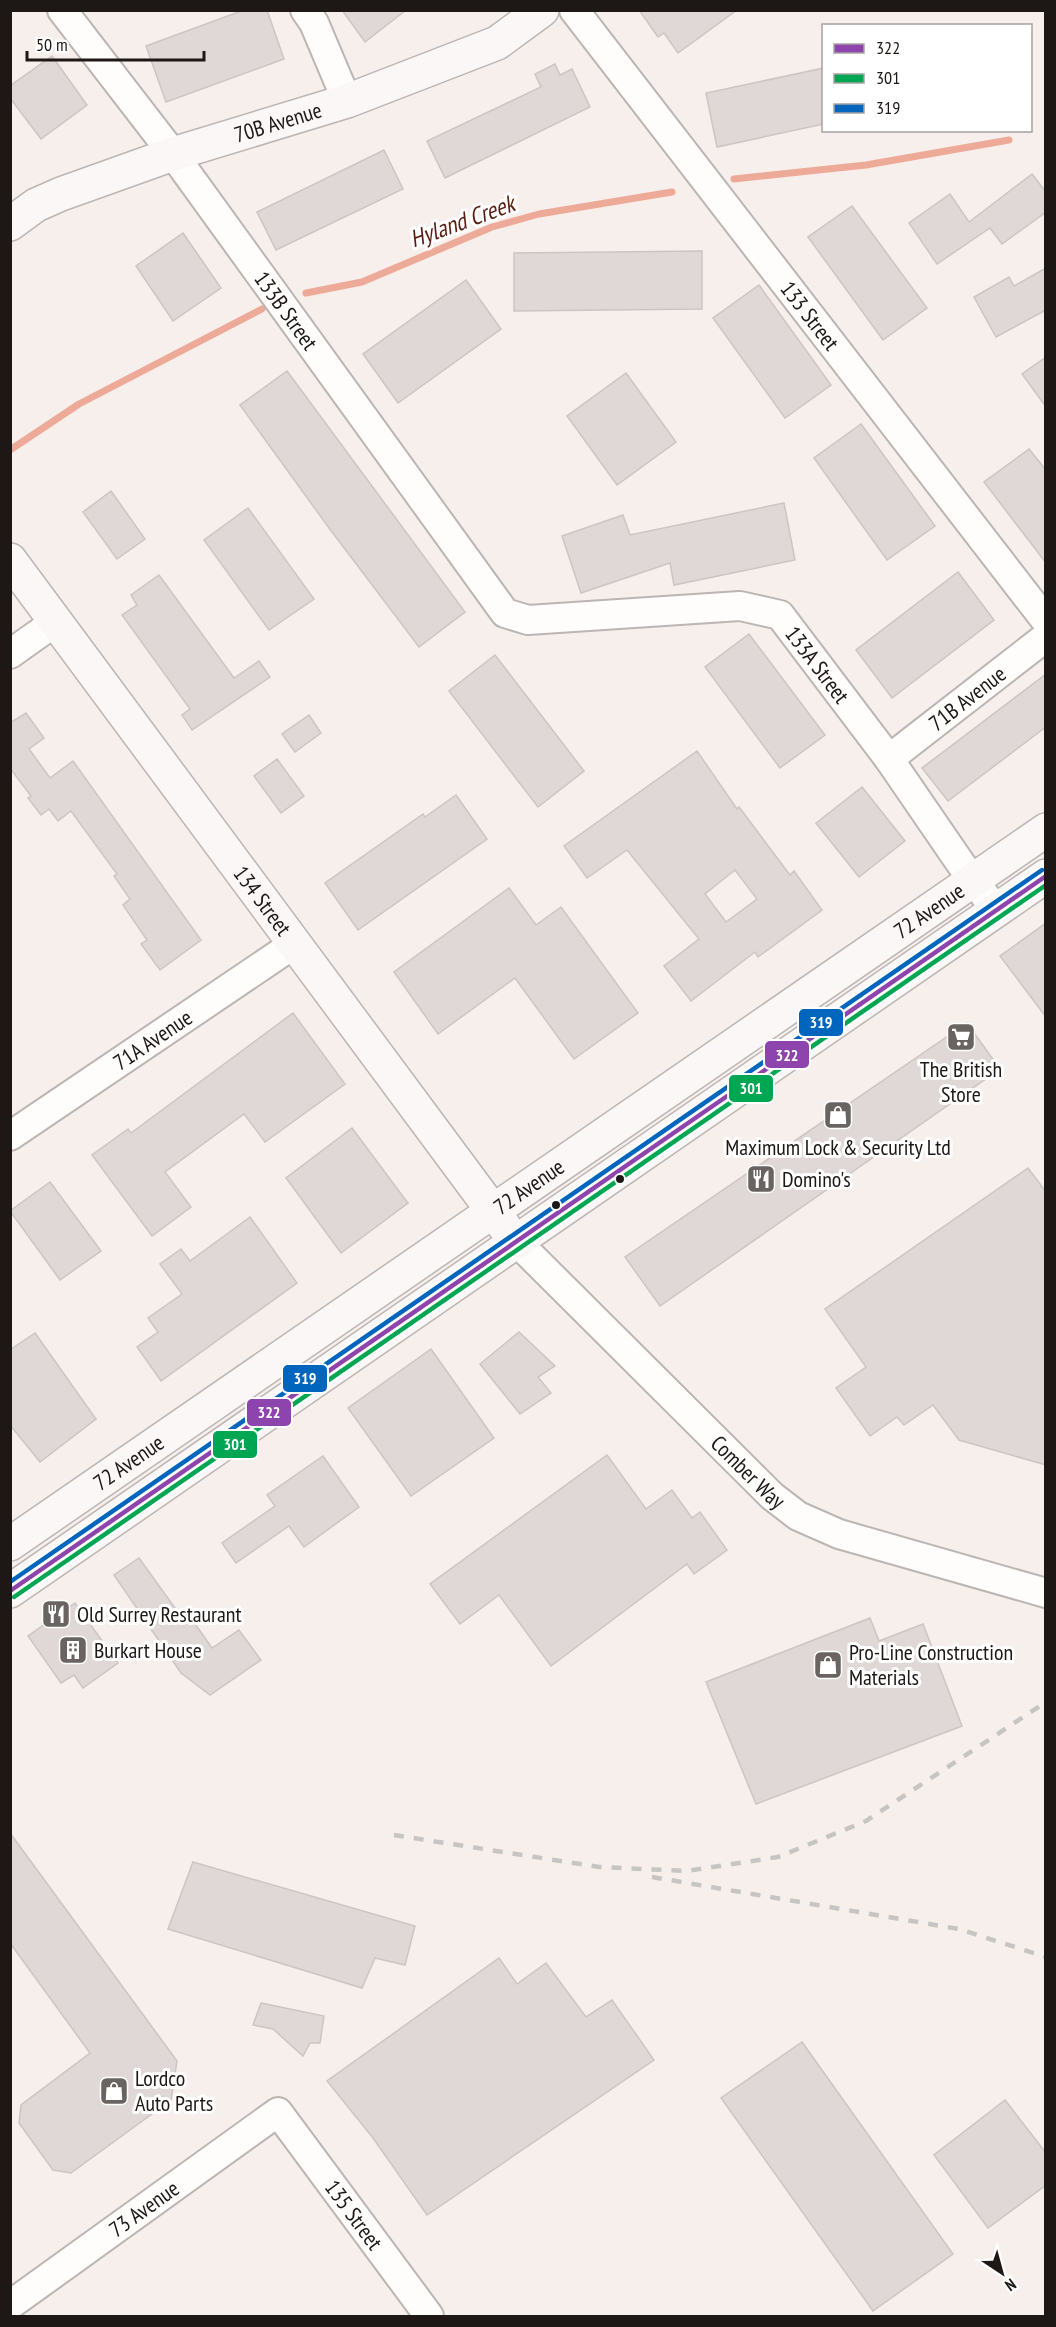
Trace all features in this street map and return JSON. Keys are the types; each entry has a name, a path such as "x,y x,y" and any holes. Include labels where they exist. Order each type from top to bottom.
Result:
{"main road":[{"name":"70B Avenue","path":"10,224 48,199 173,154 347,101 497,43 542,10"},
{"name":"134 Street","path":"10,560 491,1211 517,1242"},
{"name":"72 Avenue","path":"10,1544 1046,830"},
{"name":"72 Avenue","path":"10,1591 1046,876"}],"street":[{"name":"133B Street","path":"62,10 173,154 505,613"},
{"path":"305,10 314,23 347,101"},
{"name":"133 Street","path":"574,10 1046,621"},
{"name":"133A Street","path":"505,613 528,620 740,606 774,612 787,623 889,759 996,910"},
{"path":"10,654 55,622"},
{"name":"71B Avenue","path":"889,759 1046,637"},
{"name":"71A Avenue","path":"10,1137 294,944"},
{"name":"Comber Way","path":"517,1242 772,1496 798,1516 839,1534 1046,1593"},
{"name":"73 Avenue","path":"10,2305 278,2112"},
{"name":"135 Street","path":"278,2112 429,2316"}],"building":[{"path":"244,10 267,10 284,59 166,102 146,46"},
{"path":"342,10 406,10 365,42"},
{"path":"639,10 737,10 678,53 664,33 658,37"},
{"path":"52,56 87,105 41,139 10,98 10,86"},
{"path":"555,64 560,75 572,69 590,107 445,178 427,141 541,87 535,74"},
{"path":"822,68 822,124 717,147 706,93"},
{"path":"384,150 403,189 276,250 257,212"},
{"path":"1032,174 1046,192 1046,212 1002,244 990,228 937,264 909,223 950,194 969,222"},
{"path":"852,206 927,308 883,340 808,237"},
{"path":"183,233 221,288 173,321 136,266"},
{"path":"702,251 702,309 514,311 514,253"},
{"path":"1046,268 1046,310 996,337 974,297 1009,277 1014,286"},
{"path":"466,280 501,329 398,403 363,354"},
{"path":"759,285 831,385 785,418 713,318"},
{"path":"1046,357 1046,407 1022,374"},
{"path":"287,371 465,612 419,647 240,405"},
{"path":"626,373 676,442 617,485 567,416"},
{"path":"861,424 935,526 887,560 814,458"},
{"path":"1029,449 1046,470 1046,563 984,482"},
{"path":"111,491 145,539 117,559 83,512"},
{"path":"784,503 795,560 674,585 670,563 581,593 562,536 623,515 630,535"},
{"path":"248,508 314,599 269,630 204,540"},
{"path":"958,572 994,620 892,698 856,650"},
{"path":"159,575 234,678 259,661 270,677 192,730 182,715 190,709 122,615 137,605 131,595"},
{"path":"749,634 825,735 780,768 705,667"},
{"path":"495,655 584,771 538,807 449,691"},
{"path":"1046,674 1046,727 948,801 922,768"},
{"path":"26,713 44,738 29,749 50,778 73,761 201,940 160,970 141,944 147,940 123,905 130,899 114,876 117,874 71,811 58,821 49,809 41,815 28,798 31,796 10,768 10,723"},
{"path":"309,715 321,733 295,752 282,734"},
{"path":"697,751 737,809 739,807 790,875 794,871 822,910 758,957 755,952 691,1001 664,966 699,939 627,850 587,878 564,846","holes":["735,870 757,899 726,922 705,894"]},
{"path":"277,759 304,796 281,813 254,776"},
{"path":"862,787 905,841 859,877 816,823"},
{"path":"456,795 487,839 358,930 325,883 423,814 425,817"},
{"path":"509,888 536,925 561,907 638,1013 574,1059 515,978 438,1034 394,972"},
{"path":"1046,923 1046,1017 1000,956"},
{"path":"293,1013 345,1084 265,1142 244,1114 165,1172 191,1207 152,1236 92,1155 128,1129 131,1133"},
{"path":"967,1023 1000,1069 660,1306 625,1257"},
{"path":"352,1128 408,1203 341,1253 286,1178"},
{"path":"1028,1168 1046,1192 1046,1465 959,1440 933,1405 904,1425 897,1417 870,1436 836,1388 866,1367 825,1309"},
{"path":"50,1182 101,1251 60,1280 10,1211"},
{"path":"250,1217 297,1283 161,1381 137,1347 158,1332 148,1318 182,1294 160,1264 181,1249 190,1261"},
{"path":"519,1332 555,1366 538,1377 551,1393 520,1414 480,1364"},
{"path":"35,1333 96,1419 40,1462 10,1425 10,1350"},
{"path":"431,1349 494,1438 411,1496 348,1408"},
{"path":"607,1455 646,1509 672,1490 692,1518 700,1512 727,1550 694,1574 687,1564 551,1666 499,1595 460,1624 430,1584"},
{"path":"323,1456 359,1507 304,1547 289,1526 236,1563 222,1543 275,1506 267,1495"},
{"path":"139,1558 185,1622 191,1618 212,1648 239,1630 261,1660 210,1695 181,1673 114,1575"},
{"name":"Burkart House","path":"75,1603 118,1663 83,1688 74,1675 61,1683 28,1636"},
{"path":"870,1618 879,1641 923,1624 962,1726 756,1804 706,1682"},
{"path":"10,1833 177,2061 171,2100 71,2173 53,2170 19,2123 21,2105 90,2053 10,1943"},
{"path":"193,1862 415,1926 405,1965 375,1958 362,1988 168,1929"},
{"path":"499,1958 517,1984 546,1963 586,2017 612,2000 654,2060 427,2215 373,2138 327,2081"},
{"path":"261,2003 324,2016 320,2043 310,2043 303,2056 273,2029 253,2025"},
{"path":"802,2042 953,2254 873,2311 721,2098"},
{"path":"1005,2100 1046,2153 1046,2185 988,2228 934,2155"}],"waterway":[{"name":"Hyland Creek","path":"734,179 866,165 1009,140"},
{"name":"Hyland Creek","path":"306,293 362,282 492,227 539,214 672,192"},
{"name":"Hyland Creek","path":"10,450 79,404 262,309"}],"railway":[{"path":"394,1835 599,1867 686,1871 778,1857 866,1821 1046,1702"},
{"path":"652,1877 959,1929 1046,1957"}],"transit line":[{"name":"319","path":"10,1582 1042,870"},
{"name":"322","path":"10,1591 1046,876"},
{"name":"301","path":"14,1597 1046,885"}],"place":[{"name":"The British Store","path":"961,1037"},
{"name":"Maximum Lock & Security Ltd","path":"838,1115"},
{"name":"Domino's","path":"761,1179"},
{"name":"Old Surrey Restaurant","path":"56,1614"},
{"name":"Burkart House","path":"73,1650"},
{"name":"Pro-Line Construction Materials","path":"828,1665"},
{"name":"Lordco Auto Parts","path":"114,2091"}]}
